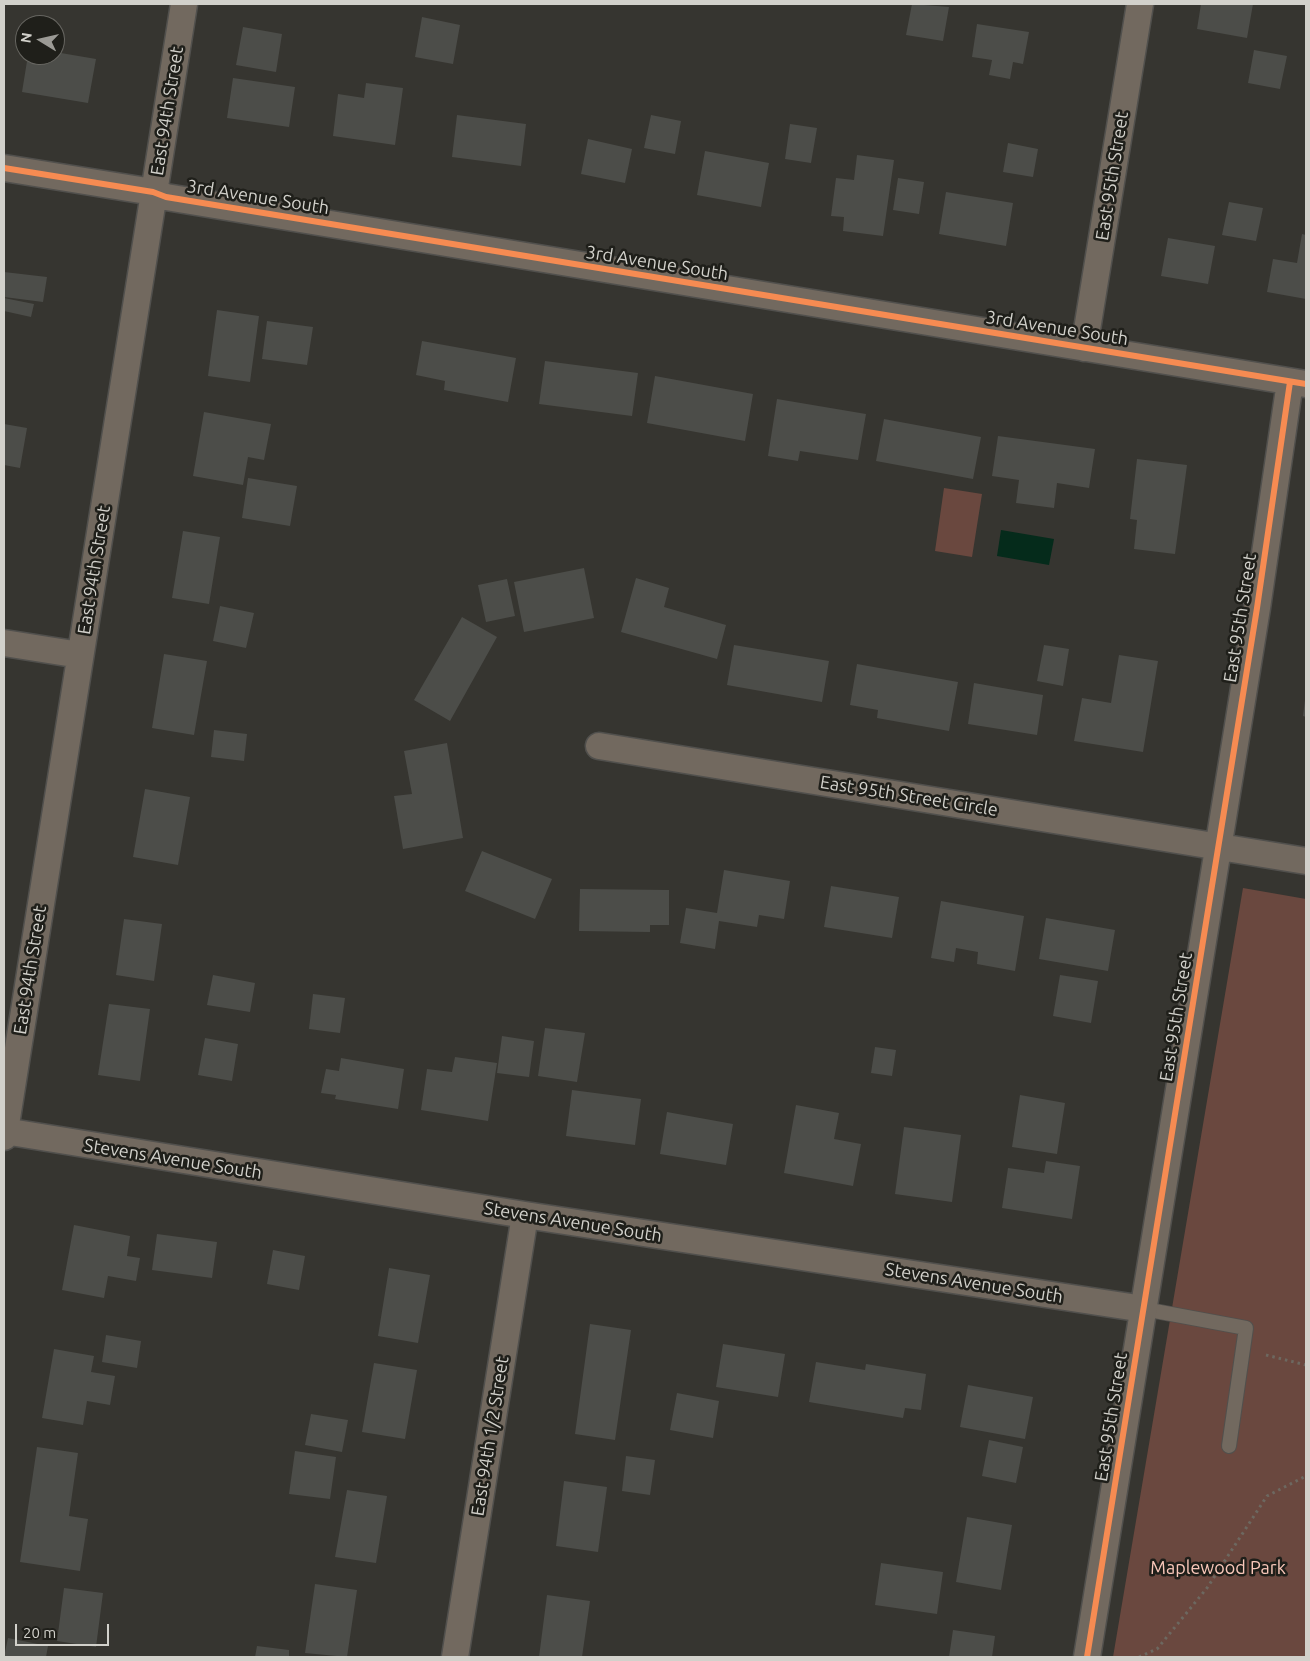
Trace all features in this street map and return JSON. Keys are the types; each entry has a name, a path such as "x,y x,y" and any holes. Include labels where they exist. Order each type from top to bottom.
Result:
{"street":[{"name":"East 94th Street","path":"4,1133 184,4"},
{"name":"East 95th Street","path":"1084,348 1140,4"},
{"name":"3rd Avenue South","path":"4,168 153,192 166,197 1298,383"},
{"name":"East 95th Street","path":"1087,1657 1218,847 1298,383"},
{"path":"4,642 80,655"},
{"name":"East 95th Street Circle","path":"599,746 1306,861"},
{"name":"Stevens Avenue South","path":"4,1133 1144,1309"},
{"name":"East 94th 1/2 Street","path":"455,1657 526,1215"}],"lane":[{"path":"1144,1309 1246,1328 1229,1446"}],"path":[{"path":"1242,1350 1306,1365"},
{"path":"1139,1657 1156,1650 1208,1588 1267,1496 1306,1476"}],"green space":[{"path":"944,488 982,494 972,557 935,551"},
{"name":"Maplewood Park","path":"1243,888 1306,899 1306,1657 1113,1657"}],"shaded area":[{"path":"1001,530 1054,539 1049,565 997,556"}],"building":[{"path":"912,4 949,7 943,41 906,35"},
{"path":"1201,4 1253,4 1247,38 1197,29"},
{"path":"422,17 460,25 453,64 415,57"},
{"path":"977,24 1029,32 1023,64 1013,62 1010,79 989,75 992,60 972,57"},
{"path":"243,27 282,34 276,72 236,65"},
{"path":"1254,50 1287,56 1280,89 1248,83"},
{"path":"65,54 96,59 88,103 22,92 26,65 65,65"},
{"path":"233,78 295,87 289,127 227,118"},
{"path":"366,83 403,88 395,145 333,136 338,94 364,98"},
{"path":"457,115 526,124 521,166 452,157"},
{"path":"651,115 681,121 675,154 644,148"},
{"path":"790,124 817,128 811,163 785,159"},
{"path":"588,139 632,149 625,183 581,174"},
{"path":"1008,143 1038,149 1033,177 1003,172"},
{"path":"705,151 769,163 761,207 697,195"},
{"path":"857,155 894,160 883,236 843,231 844,217 831,216 836,178 854,180"},
{"path":"898,178 924,182 919,214 893,210"},
{"path":"946,192 1013,203 1006,246 939,234"},
{"path":"1229,202 1263,208 1256,241 1222,235"},
{"path":"1302,234 1306,235 1306,299 1267,292 1273,259 1297,263"},
{"path":"1168,238 1215,246 1208,284 1161,276"},
{"path":"4,272 47,277 43,302 4,297"},
{"path":"4,298 34,304 31,317 4,311"},
{"path":"217,310 259,316 250,382 208,376"},
{"path":"267,321 313,327 307,365 262,359"},
{"path":"422,341 516,358 508,402 444,390 445,381 416,375"},
{"path":"545,361 638,373 632,416 539,404"},
{"path":"655,376 753,394 745,441 647,423"},
{"path":"777,399 866,414 858,460 800,451 798,461 768,456"},
{"path":"204,412 271,424 264,460 248,457 243,485 193,476"},
{"path":"884,419 981,437 973,479 876,461"},
{"path":"4,424 27,428 20,468 4,465"},
{"path":"998,436 1095,449 1089,488 1057,483 1054,508 1016,503 1019,480 992,476"},
{"path":"1137,459 1187,465 1175,554 1134,549 1137,520 1130,519"},
{"path":"248,478 297,486 290,526 242,518"},
{"path":"183,531 220,537 209,604 172,598"},
{"path":"584,568 594,618 524,632 514,582"},
{"path":"636,578 669,588 664,607 726,625 717,659 621,632"},
{"path":"507,579 515,616 486,622 478,585"},
{"path":"220,606 254,613 246,648 213,641"},
{"path":"462,617 497,637 450,721 414,700"},
{"path":"734,645 829,661 822,702 727,685"},
{"path":"1044,645 1069,649 1063,686 1037,681"},
{"path":"164,654 207,661 194,735 152,728"},
{"path":"1119,655 1158,661 1143,752 1074,741 1082,698 1111,703"},
{"path":"857,664 958,682 949,731 877,718 878,710 850,705"},
{"path":"974,683 1043,695 1037,735 968,724"},
{"path":"1306,700 1306,717 1303,716"},
{"path":"214,730 247,734 244,761 211,757"},
{"path":"447,743 463,838 403,849 394,796 412,794 404,751"},
{"path":"145,789 190,797 178,865 133,857"},
{"path":"482,851 552,879 535,919 465,891"},
{"path":"724,870 790,881 784,919 759,915 757,927 719,921 715,949 680,943 686,908 717,913"},
{"path":"831,886 899,897 892,938 824,927"},
{"path":"580,889 669,890 669,925 650,925 650,932 579,931"},
{"path":"941,901 1024,916 1015,971 977,964 978,952 956,948 954,962 931,958"},
{"path":"1046,918 1115,930 1108,971 1039,959"},
{"path":"124,919 162,924 154,981 116,975"},
{"path":"213,975 255,983 250,1012 207,1005"},
{"path":"1060,975 1098,981 1091,1023 1053,1016"},
{"path":"313,994 345,998 340,1033 309,1029"},
{"path":"109,1004 150,1009 140,1081 98,1075"},
{"path":"545,1028 585,1033 577,1082 538,1076"},
{"path":"502,1036 534,1041 529,1077 497,1073"},
{"path":"205,1038 238,1044 232,1081 198,1075"},
{"path":"875,1047 896,1050 892,1076 871,1073"},
{"path":"455,1057 497,1063 488,1121 421,1110 427,1069 452,1072"},
{"path":"341,1058 404,1069 398,1109 335,1099 336,1095 321,1093 326,1069 339,1071"},
{"path":"572,1090 641,1099 635,1145 566,1136"},
{"path":"1020,1095 1065,1103 1057,1154 1012,1147"},
{"path":"796,1105 839,1113 834,1139 861,1144 853,1186 784,1173"},
{"path":"667,1112 733,1124 726,1165 660,1154"},
{"path":"904,1127 961,1135 952,1202 895,1194"},
{"path":"1046,1161 1080,1166 1072,1219 1002,1208 1008,1168 1044,1173"},
{"path":"74,1225 130,1236 127,1256 140,1258 136,1281 108,1276 104,1298 62,1290"},
{"path":"157,1234 217,1242 212,1278 152,1270"},
{"path":"273,1250 305,1256 299,1290 267,1284"},
{"path":"389,1268 430,1275 418,1343 378,1336"},
{"path":"590,1324 631,1330 615,1440 575,1434"},
{"path":"106,1335 141,1341 137,1368 102,1362"},
{"path":"723,1344 785,1354 778,1397 716,1387"},
{"path":"54,1349 94,1356 91,1372 115,1376 110,1405 87,1401 83,1425 42,1418"},
{"path":"816,1362 865,1370 866,1364 926,1374 921,1410 905,1408 903,1418 809,1402"},
{"path":"374,1363 417,1370 405,1439 362,1432"},
{"path":"968,1385 1033,1397 1025,1439 960,1427"},
{"path":"677,1393 719,1401 713,1438 670,1430"},
{"path":"311,1414 348,1420 342,1452 305,1445"},
{"path":"989,1440 1023,1447 1016,1483 982,1476"},
{"path":"37,1447 78,1453 69,1516 88,1519 80,1571 20,1562"},
{"path":"295,1451 336,1457 330,1499 289,1494"},
{"path":"626,1456 655,1460 650,1495 622,1491"},
{"path":"564,1481 607,1487 598,1552 556,1546"},
{"path":"347,1490 387,1496 376,1563 335,1557"},
{"path":"967,1517 1012,1525 1001,1590 956,1582"},
{"path":"881,1563 943,1572 937,1614 875,1605"},
{"path":"315,1584 357,1590 347,1657 305,1653"},
{"path":"64,1588 103,1593 96,1647 57,1641"},
{"path":"547,1595 590,1601 582,1657 539,1657"},
{"path":"953,1630 995,1636 992,1657 949,1657"},
{"path":"8,1638 48,1646 46,1657 4,1657"},
{"path":"257,1646 289,1650 289,1657 255,1657"}],"cycle path":[{"path":"4,168 153,192 166,197 1306,384"},
{"path":"1087,1657 1257,608 1290,382"}]}
